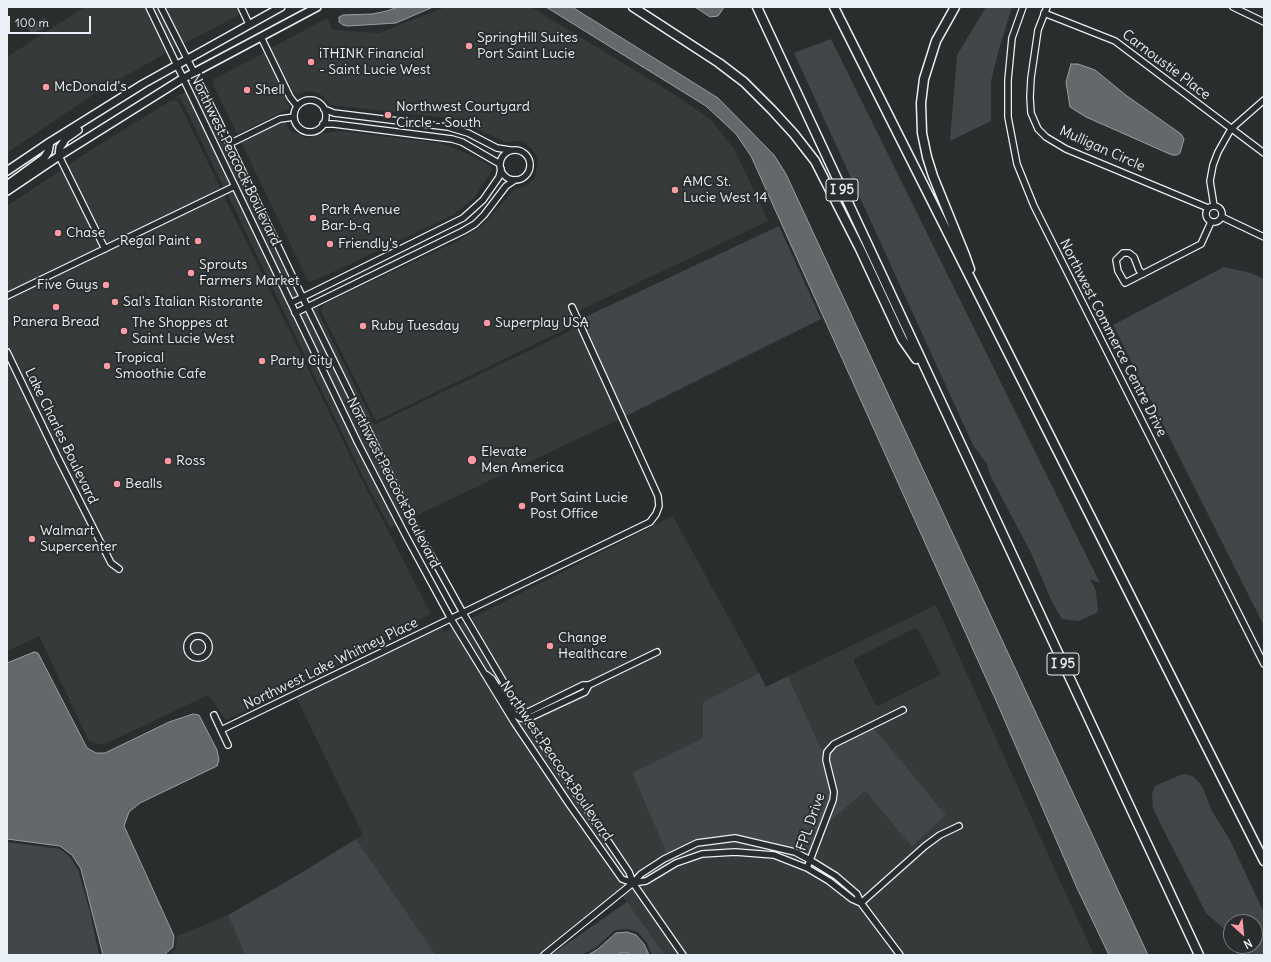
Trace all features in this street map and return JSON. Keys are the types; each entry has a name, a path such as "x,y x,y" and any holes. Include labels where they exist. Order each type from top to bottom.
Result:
{"highway":[{"path":"633,7 719,63 744,82 772,110 815,161 860,249 902,339 927,374"},
{"name":"I 95","path":"757,7 1199,955"},
{"path":"834,7 1264,861"},
{"path":"955,7 936,41 924,79 921,103 922,133 933,176 966,255 978,294"}],"main road":[{"path":"7,170 176,64 281,7"},
{"path":"7,191 59,156 182,79 317,7"},
{"path":"59,156 60,147 66,139 135,94 143,84"},
{"path":"7,185 44,158 48,152 50,142"}],"street":[{"name":"Northwest Peacock Boulevard","path":"148,7 295,313 391,507 451,619 514,722 578,817 622,879 633,883"},
{"name":"Northwest Peacock Boulevard","path":"161,7 417,530 463,613 526,717 629,872 633,883 683,955"},
{"path":"241,7 249,24"},
{"name":"Northwest Commerce Centre Drive","path":"1023,7 1012,38 1008,80 1008,116 1017,164 1034,206 1264,664"},
{"path":"1233,7 1264,22"},
{"name":"Carnoustie Place","path":"1046,10 1115,41 1264,153"},
{"name":"Mulligan Circle","path":"1046,10 1038,30 1031,85 1031,114 1038,129 1046,137 1066,149 1211,207"},
{"path":"261,37 290,97 297,106"},
{"path":"311,100 321,104 324,109 326,118 323,124 316,130 306,131 297,126 294,112 297,106 302,102 311,100"},
{"path":"1211,207 1220,208 1222,211 1222,217 1218,222 1211,222 1207,218 1206,214 1211,207 1210,181 1213,165 1221,146 1231,129 1264,100"},
{"path":"295,313 475,224 484,215 506,186 528,173 531,164 530,159 524,152 519,150 497,148 460,130 405,121 334,113 324,109"},
{"path":"229,144 280,119 294,117"},
{"path":"404,132 405,121"},
{"path":"323,124 404,132 452,139 462,142 501,166 507,178 515,180"},
{"path":"291,303 463,218 483,200 499,177 502,157 510,150"},
{"path":"59,156 105,249"},
{"path":"7,296 235,186"},
{"path":"1222,217 1264,237"},
{"path":"1143,274 1139,270 1134,257 1129,253 1123,253 1116,260 1118,271 1125,283 1143,274 1201,244 1211,222"},
{"path":"371,264 376,274"},
{"name":"Northwest Lake Whitney Place","path":"221,730 650,522 656,514 659,506 658,496 653,482 572,308"},
{"name":"Lake Charles Boulevard","path":"7,352 111,564 119,569"},
{"path":"483,672 492,679 514,714 520,718 526,717 585,692 590,685 657,652"},
{"name":"FPL Drive","path":"807,868 833,800 834,792 826,760 826,752 834,744 903,710"},
{"path":"214,715 228,745"},
{"path":"861,903 925,846 940,835 959,826"},
{"path":"544,955 633,883 641,874 664,859 697,843 735,838 795,852 836,876 857,894 861,903 900,955"},
{"path":"633,883 646,881 676,863 702,854 736,852 774,855 807,868 830,881 852,899 861,903"}],"shaded area":[{"path":"85,7 145,7 168,52 97,92 7,153 7,57"},
{"path":"152,7 158,7 177,46 173,49"},
{"path":"164,7 237,7 241,14 183,44"},
{"path":"398,7 433,7 396,23 348,26 339,22 339,17 343,15 372,14"},
{"path":"446,7 531,7 680,98 711,120 735,150 768,221 568,316 568,328 376,421 321,311 324,304 456,242 481,227 516,188 526,186 535,178 538,161 534,151 522,141 505,142 455,119 331,105 320,94 310,91 296,94 293,92 271,48 327,18 333,30 379,33"},
{"path":"546,7 572,7 718,98 774,155 786,174 1148,955 1109,955 1077,888 998,705 751,156 736,134 706,106"},
{"path":"695,7 723,7 723,9 718,16 710,17"},
{"path":"986,7 1012,7 991,81 991,121 950,141 957,55"},
{"path":"45,18 49,26 31,34 27,26"},
{"path":"831,39 1100,583 1090,579 1096,591 1098,612 1079,621 1062,619 1053,604 1031,553 990,475 987,464 973,445 794,53"},
{"path":"264,53 290,108 237,134 213,84 214,79"},
{"path":"1071,64 1078,64 1095,70 1127,96 1181,134 1184,139 1180,153 1177,155 1172,155 1086,117 1070,107 1066,82"},
{"path":"198,86 298,296 292,299 191,89"},
{"path":"186,92 231,184 224,188 181,99 175,97"},
{"path":"172,100 178,101 362,480 431,614 370,645 349,660 226,720 208,695 103,745 89,741 39,636 7,651 7,206 97,146"},
{"path":"281,122 285,122 290,131 306,138 324,133 340,131 439,143 464,152 490,166 492,170 474,198 453,215 314,281 308,281 241,142"},
{"path":"234,190 356,444 397,525 390,528 364,479 227,193"},
{"path":"779,226 821,319 626,416 581,319"},
{"path":"1224,267 1251,273 1264,279 1264,626 1113,325"},
{"path":"320,304 318,312 374,424 570,331 571,318 573,317 620,419 413,517 311,309"},
{"path":"306,311 408,519 402,522 361,442 299,314"},
{"path":"673,516 759,673 703,702 703,738 632,773 667,854 639,871 634,877 632,871 532,721 586,694 593,687 661,654 658,648 590,682 581,682 525,710 470,619"},
{"path":"936,605 1094,955 903,955 865,904 927,849 942,838 963,828 960,822 939,832 923,844 862,898 859,891 837,873 814,858 827,824 865,791 912,847 946,815 874,728 907,712 905,706 832,742 823,751 788,676","holes":["915,628 918,629 940,675 876,706 854,662 854,659"]},
{"path":"465,622 522,715 516,712 495,678 485,670 458,625"},
{"path":"441,627 444,632 453,628 511,724 551,783 620,881 627,884 539,955 436,955 356,839 363,835 296,697"},
{"path":"34,652 38,653 87,748 96,753 105,753 169,722 193,714 199,715 217,750 219,760 217,766 140,803 129,812 124,826 174,936 173,947 164,955 103,955 81,869 72,855 60,846 7,839 7,663"},
{"path":"759,673 766,687 788,676 822,750 824,750 823,760 831,792 830,799 808,855 795,849 734,835 697,840 667,854 632,773 703,738 703,702"},
{"path":"515,718 526,722 629,878 624,877 571,803"},
{"path":"874,728 946,815 912,847 865,791 827,824 837,793 829,760 829,754 835,747"},
{"path":"1186,774 1194,777 1202,786 1212,811 1230,840 1264,913 1264,955 1248,954 1263,954 1263,914 1223,914 1223,928 1206,913 1153,808 1152,793 1155,786 1180,775"},
{"path":"356,839 436,955 245,955 228,915"},
{"path":"7,842 60,849 70,857 78,870 90,912 99,955 7,955"},
{"path":"735,842 794,855 807,861 805,864 774,852 735,849 701,851 675,860 641,879 666,861 698,846"},
{"path":"736,855 774,858 806,871 828,884 859,906 896,955 686,955 639,885 648,884 678,866 703,857"},
{"path":"633,887 679,955 665,955 622,896"},
{"path":"627,902 665,955 652,955 647,943 638,932 627,929 615,930 596,947 582,955 551,955"},
{"path":"228,915 245,955 169,955 176,948 177,936"},
{"path":"627,932 636,935 644,944 649,955 631,955 628,953 620,953 617,955 588,955 598,949 616,933"}],"place":[{"name":"SpringHill Suites Port Saint Lucie","path":"469,46"},
{"name":"iTHINK Financial - Saint Lucie West","path":"311,62"},
{"name":"McDonald's","path":"46,87"},
{"name":"Shell","path":"247,90"},
{"name":"Northwest Courtyard Circle - South","path":"388,115"},
{"name":"AMC St. Lucie West 14","path":"675,190"},
{"name":"Park Avenue Bar-b-q","path":"313,218"},
{"name":"Chase","path":"58,233"},
{"name":"Regal Paint","path":"198,241"},
{"name":"Friendly's","path":"330,244"},
{"name":"Sprouts Farmers Market","path":"191,273"},
{"name":"Five Guys","path":"106,285"},
{"name":"Sal's Italian Ristorante","path":"115,302"},
{"name":"Panera Bread","path":"56,307"},
{"name":"Superplay USA","path":"487,323"},
{"name":"Ruby Tuesday","path":"363,326"},
{"name":"The Shoppes at Saint Lucie West","path":"124,331"},
{"name":"Party City","path":"262,361"},
{"name":"Tropical Smoothie Cafe","path":"107,366"},
{"name":"Elevate Men America","path":"472,460"},
{"name":"Ross","path":"168,461"},
{"name":"Bealls","path":"117,484"},
{"name":"Port Saint Lucie Post Office","path":"522,506"},
{"name":"Walmart Supercenter","path":"32,539"},
{"name":"Change Healthcare","path":"550,646"}]}
